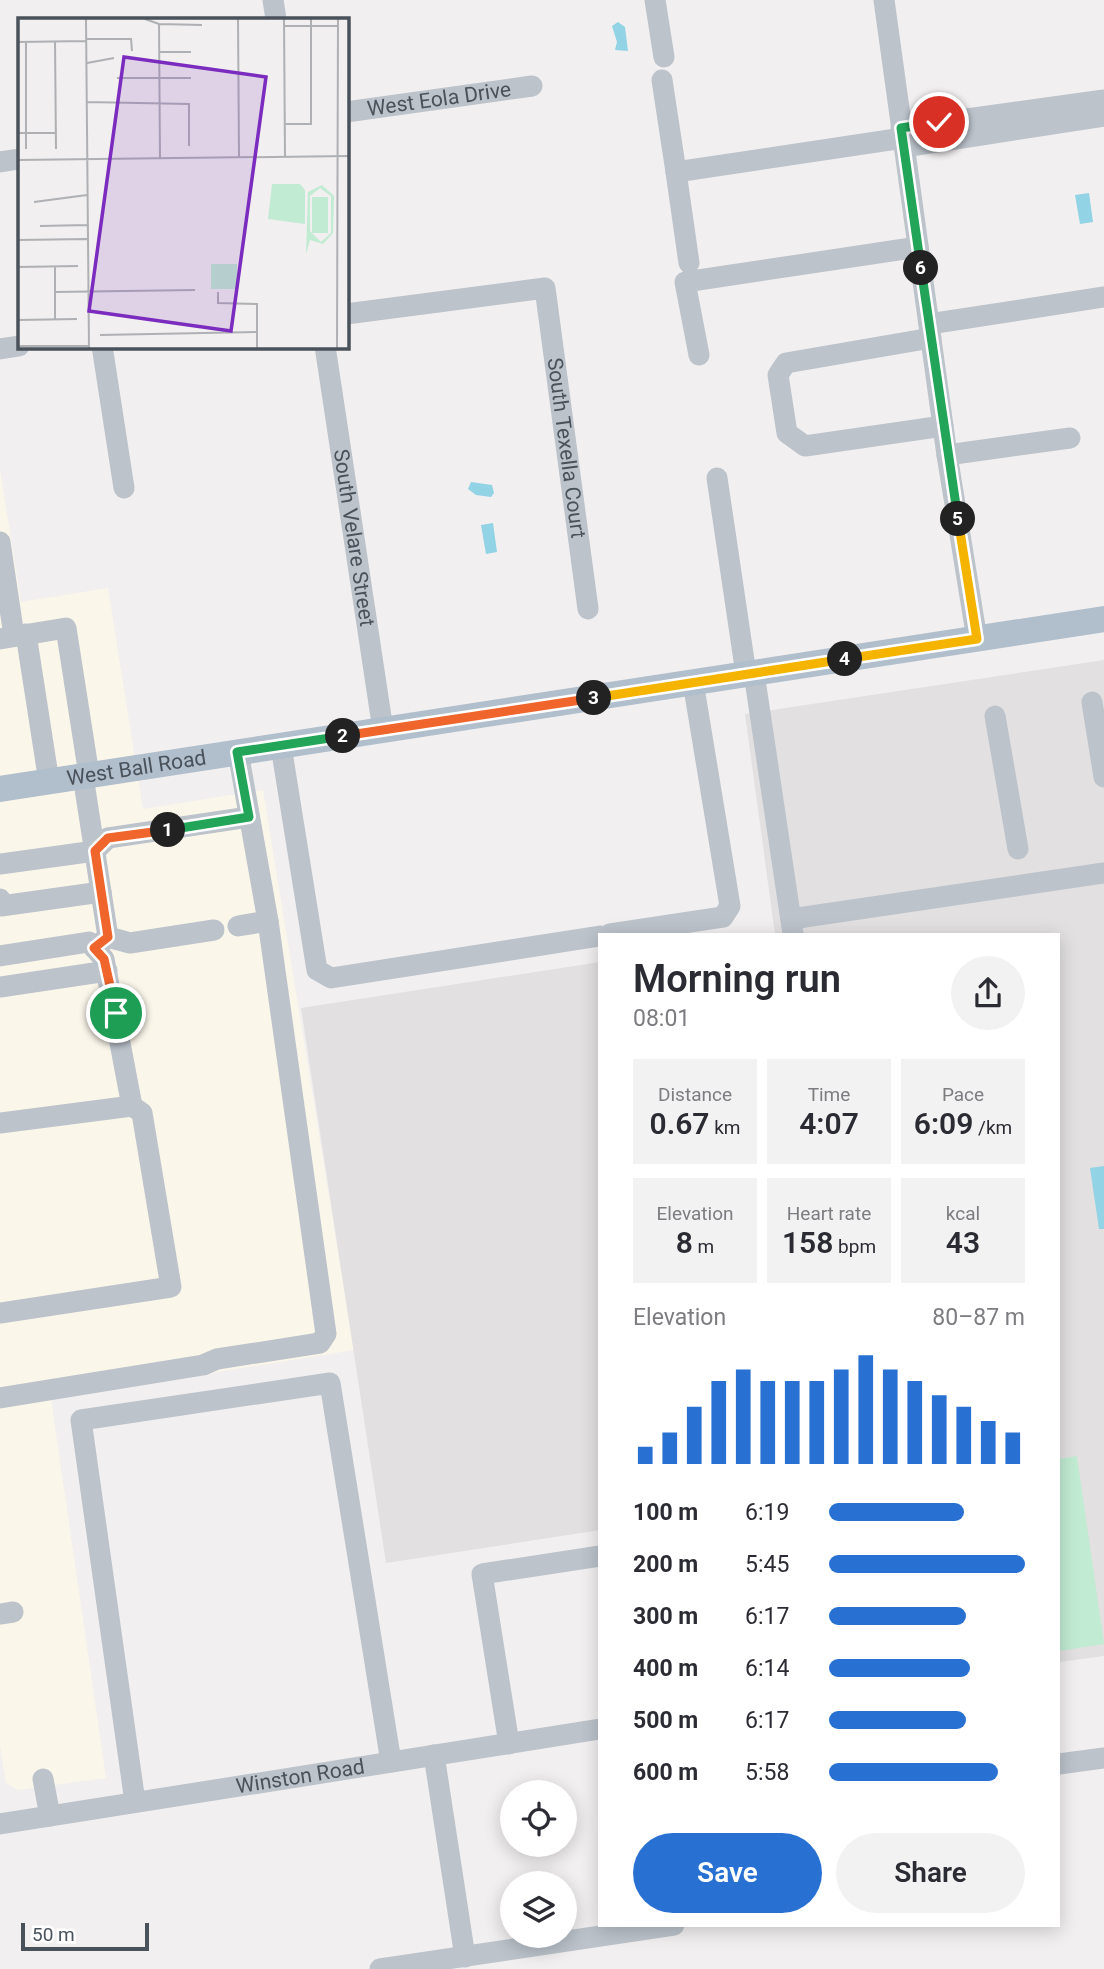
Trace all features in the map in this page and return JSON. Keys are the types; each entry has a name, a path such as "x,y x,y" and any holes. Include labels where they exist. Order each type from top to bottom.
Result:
{"main road":[{"name":"West Ball Road","path":"0,789 1104,619"}],"street":[{"path":"273,0 276,18"},
{"path":"655,0 664,57"},
{"path":"884,0 947,455 977,639"},
{"path":"662,80 689,263"},
{"name":"West Eola Drive","path":"348,112 532,86"},
{"path":"676,172 903,138 1104,100"},
{"path":"903,138 1104,116"},
{"path":"0,162 18,159"},
{"path":"699,355 685,282 918,247"},
{"name":"South Texella Court","path":"348,314 545,288 589,609"},
{"path":"943,426 805,446 787,433 778,375 786,363 930,331 1104,298"},
{"path":"0,349 18,346"},
{"path":"102,348 124,488"},
{"name":"South Velare Street","path":"325,348 383,730"},
{"path":"947,455 1070,438"},
{"path":"717,478 792,927 1104,873"},
{"path":"0,542 13,636 49,782"},
{"path":"13,636 66,628 101,892 101,942 132,1106"},
{"path":"617,933 723,917 730,905 693,682"},
{"path":"1092,702 1104,777"},
{"path":"995,716 1018,849"},
{"path":"281,746 317,970 331,978 598,936"},
{"path":"0,1398 203,1366 217,1359 320,1343 327,1334 268,921 237,752"},
{"path":"0,864 95,851 108,838 249,817"},
{"path":"0,899 1,906 101,892"},
{"path":"238,926 268,921"},
{"path":"0,956 89,942 130,943 214,930"},
{"path":"0,987 107,971"},
{"path":"0,1123 132,1106 142,1113 172,1287 0,1313"},
{"path":"135,1802 81,1420 330,1383 391,1762"},
{"path":"509,1744 482,1574 598,1556"},
{"name":"Winston Road","path":"0,1824 598,1729"},
{"path":"434,1755 465,1957"},
{"path":"1060,1764 1104,1758"},
{"path":"43,1779 50,1816"},
{"path":"380,1969 661,1927"}],"shaded area":[{"path":"0,470 21,602 108,588 143,809 263,790 354,1350 51,1399 106,1778 18,1790 6,1783 0,1746"},
{"path":"1104,660 1104,1656 1060,1662 1060,933 775,933 745,714"},
{"path":"598,962 598,1530 386,1563 301,1008"}],"green space":[{"path":"1077,1456 1104,1644 1060,1651 1060,1459"}],"water":[{"path":"618,22 625,27 628,51 615,50 617,42 612,26"},
{"path":"1089,193 1093,222 1080,224 1075,195"},
{"path":"471,482 492,485 494,493 491,497 476,495 468,489"},
{"path":"493,523 497,552 486,554 481,525"},
{"path":"1104,1166 1104,1229 1099,1229 1090,1168"}],"route":[{"path":"116,1013 104,959 94,948 108,937 95,851 108,838 249,817 237,752 977,639 947,455 901,128 939,122"}]}
